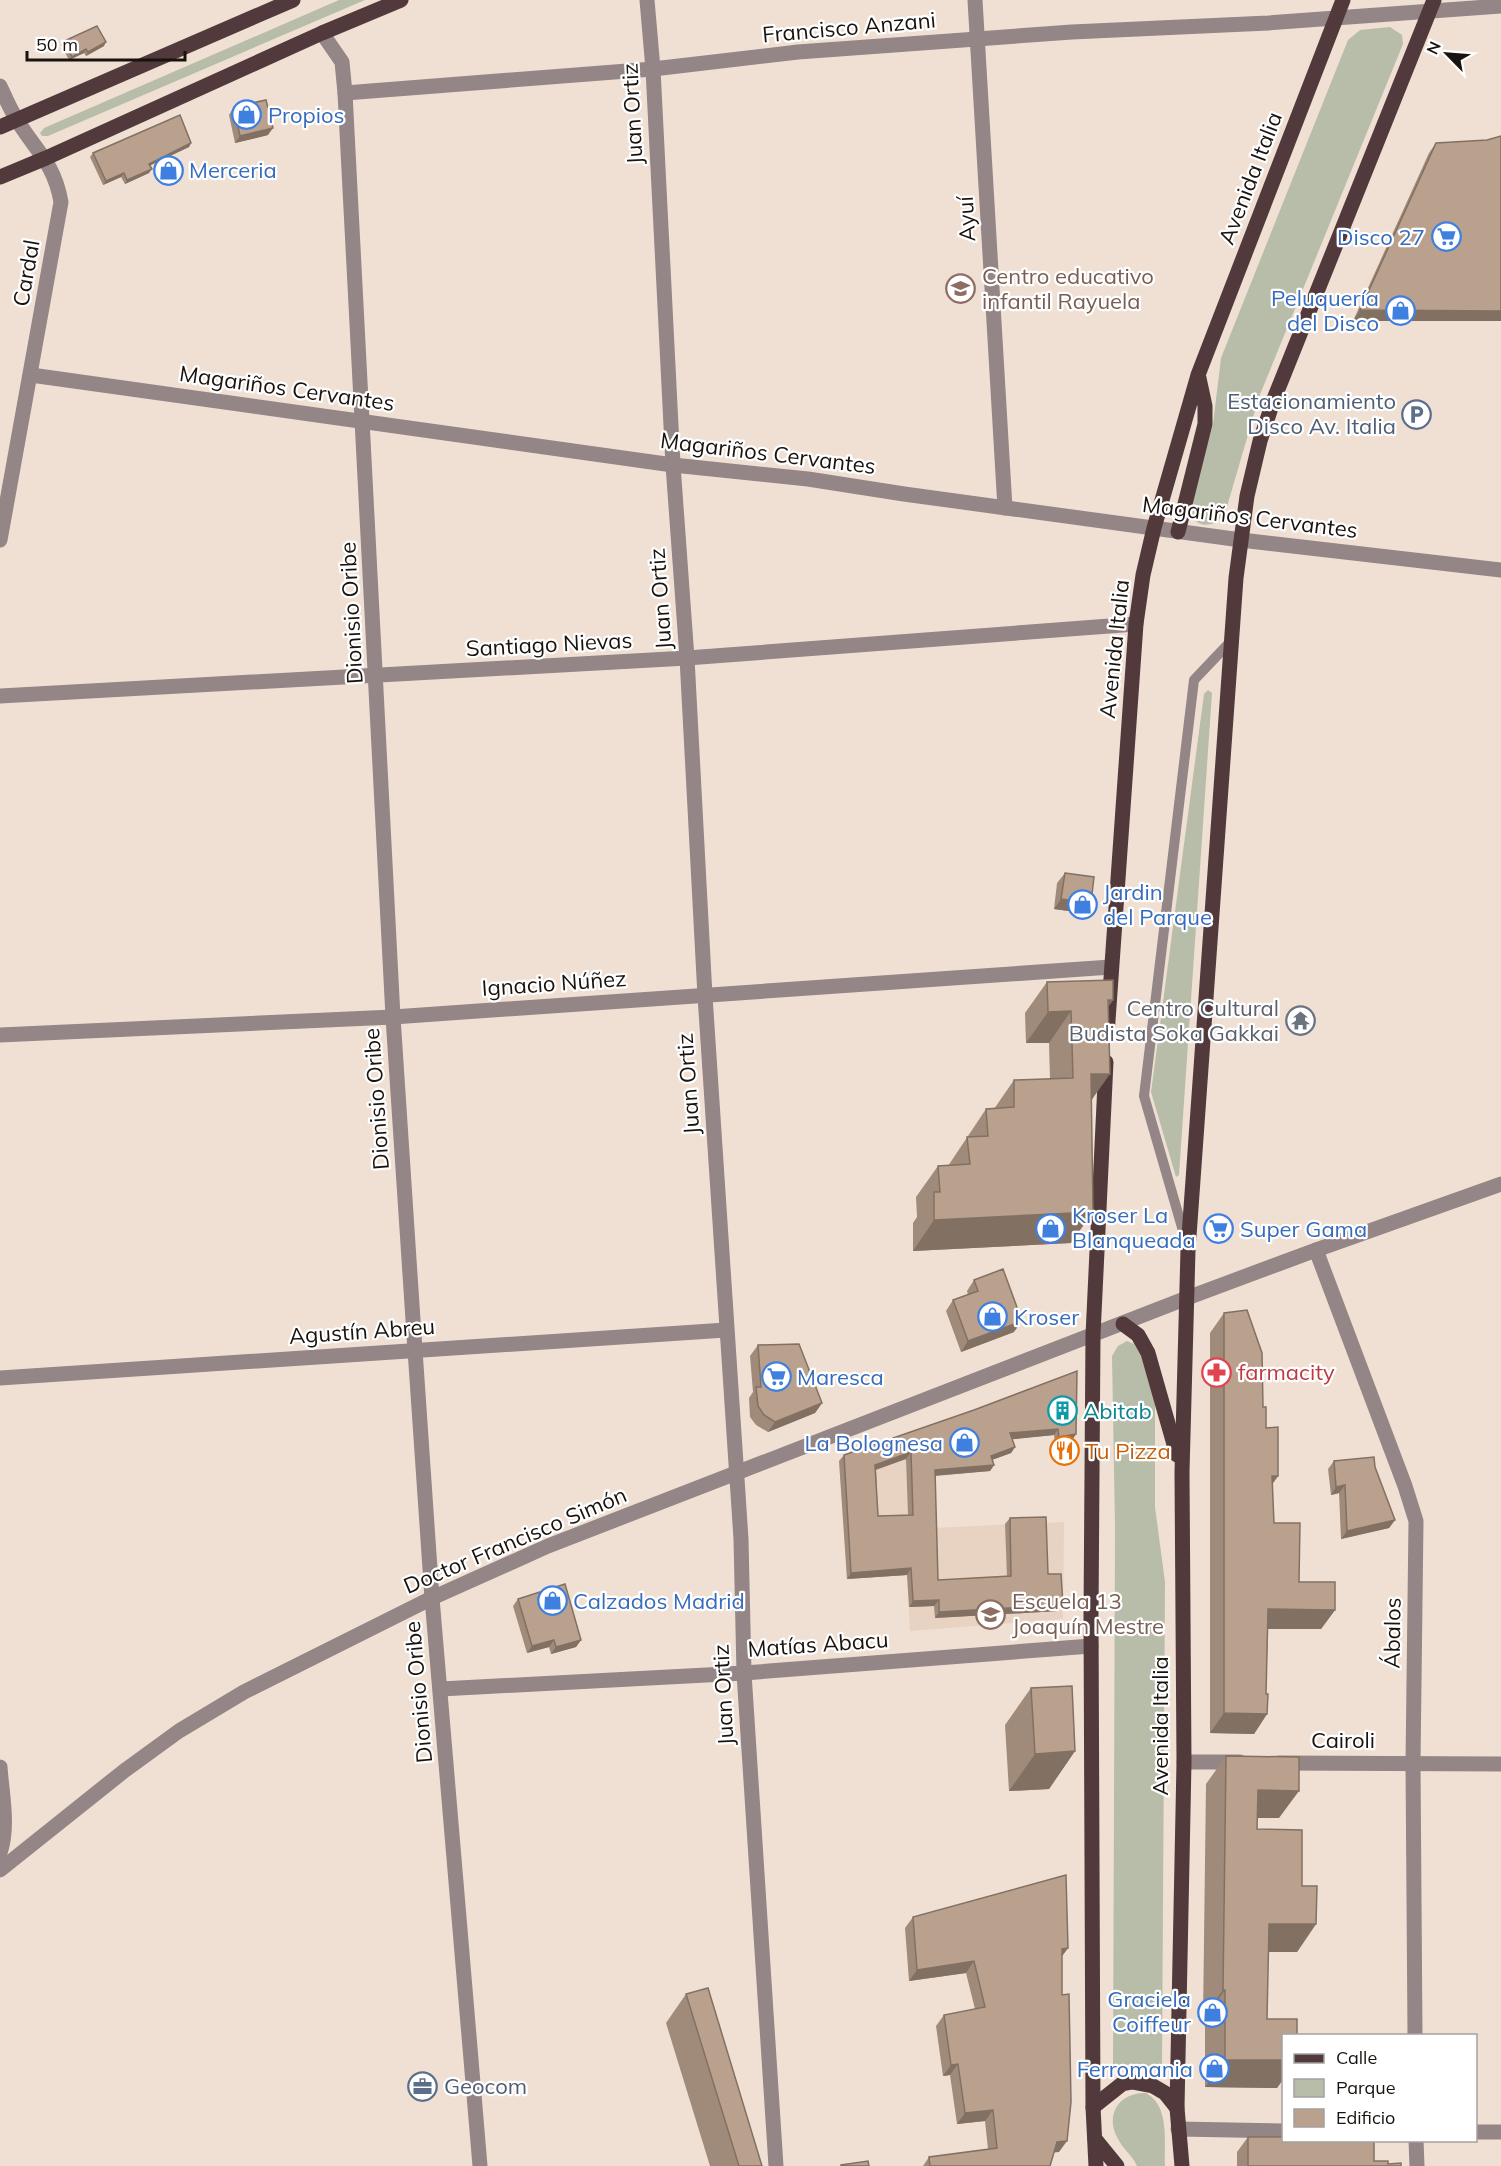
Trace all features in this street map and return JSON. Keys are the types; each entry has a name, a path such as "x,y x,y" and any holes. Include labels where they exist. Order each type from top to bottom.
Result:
{"main road":[{"path":"0,177 401,0"},
{"name":"Avenida Italia","path":"1096,2166 1091,1646 1093,1335 1111,967 1136,624 1143,575 1154,528 1198,375 1343,0"},
{"path":"0,127 283,2"},
{"name":"Avenida Italia","path":"1182,2166 1178,2108 1184,1762 1182,1472 1188,1250 1236,578 1250,485 1260,441 1274,399 1432,6"},
{"path":"1178,532 1205,424 1205,406 1198,375"},
{"path":"1124,1324 1138,1335 1148,1353 1182,1472"},
{"path":"1094,2107 1122,2084 1132,2082 1153,2086 1165,2093 1178,2108"},
{"path":"1085,2166 1095,2139"},
{"path":"1095,2139 1117,2166"}],"street":[{"name":"Juan Ortiz","path":"647,0 653,69 673,465 687,658 705,996 741,1539 744,1673 776,2166"},
{"name":"Ayuí","path":"975,0 1005,508"},
{"name":"Francisco Anzani","path":"345,93 653,69 798,52 1072,32 1268,23 1336,18 1432,6 1501,6"},
{"name":"Dionisio Oribe","path":"322,33 342,62 345,93 393,1017 432,1598 480,2166"},
{"name":"Cardal","path":"0,86 16,120 45,158 58,182 62,202 0,540"},
{"name":"Magariños Cervantes","path":"31,375 673,465 808,478 1178,532 1501,570"},
{"name":"Santiago Nievas","path":"0,696 687,658 1136,624"},
{"name":"Ignacio Núñez","path":"0,1035 393,1017 1111,967"},
{"path":"1093,1335 1316,1250 1501,1184"},
{"name":"Ábalos","path":"1316,1250 1416,1521 1413,1763 1416,2034"},
{"name":"Agustín Abreu","path":"0,1378 726,1330"},
{"name":"Doctor Francisco Simón","path":"0,1870 124,1771 179,1731 244,1692 432,1598 548,1546 1093,1335"},
{"name":"Matías Abacu","path":"441,1689 744,1673 1091,1646"},
{"name":"Cairoli","path":"1184,1762 1501,1764"},
{"path":"0,1767 4,1823 0,1853"},
{"path":"1178,2129 1282,2131"},
{"path":"1477,2133 1501,2132"},
{"path":"1416,2142 1417,2166"}],"lane":[{"name":"Avenida Italia","path":"1188,1250 1144,1095 1194,680 1232,640"}],"shaded area":[{"path":"928,1430 933,1528 1064,1522 1063,1619 910,1631 907,1575 847,1579 839,1461"}],"green space":[{"path":"339,0 365,0 48,136 42,136 40,133 44,128"},
{"path":"1390,27 1402,35 1403,44 1259,397 1226,510 1219,520 1204,525 1190,515 1190,507 1213,424 1221,358 1348,40 1360,30"},
{"path":"1208,690 1212,693 1179,1175 1176,1177 1151,1092 1204,694"},
{"path":"1127,1341 1134,1344 1142,1358 1155,1401 1155,1507 1165,1582 1162,2068 1134,2064 1115,2070 1113,2068 1115,1526 1112,1356 1118,1346"},
{"path":"1146,2093 1154,2099 1162,2115 1165,2166 1137,2166 1120,2143 1114,2130 1114,2113 1117,2106 1129,2096"}],"building":[{"path":"97,26 106,42 88,52 86,49 72,57 64,41"},
{"path":"266,100 273,128 240,136 234,107"},
{"path":"180,115 191,143 149,164 152,169 127,180 124,173 106,181 93,153"},
{"name":"Disco 27","path":"1501,136 1501,311 1360,310 1436,143 1487,140"},
{"path":"1065,873 1094,877 1091,903 1061,899"},
{"path":"1113,980 1113,1000 1108,1000 1110,1074 1091,1074 1093,1212 934,1220 934,1192 940,1192 938,1166 970,1164 967,1137 988,1136 986,1109 1014,1107 1014,1080 1073,1078 1071,1011 1048,1012 1047,982"},
{"path":"1003,1269 1022,1321 968,1341 953,1300 978,1291 974,1280"},
{"path":"1247,1310 1262,1353 1263,1407 1266,1407 1266,1428 1278,1427 1278,1476 1272,1476 1274,1523 1300,1523 1299,1582 1335,1582 1335,1610 1268,1609 1267,1714 1224,1713 1224,1313"},
{"name":"Maresca","path":"799,1344 822,1403 775,1422 764,1415 758,1406 756,1387 761,1387 758,1345"},
{"path":"1077,1371 1076,1434 1059,1437 1058,1429 1010,1433 1015,1447 991,1456 994,1465 935,1470 938,1580 1011,1576 1010,1518 1046,1517 1048,1574 1061,1574 1063,1605 939,1612 939,1600 913,1601 911,1568 851,1573 844,1455","holes":["911,1452 913,1515 878,1516 875,1465"]},
{"path":"1374,1457 1375,1467 1395,1520 1347,1531 1345,1485 1336,1487 1334,1461"},
{"path":"565,1584 581,1640 556,1647 554,1640 532,1646 518,1599"},
{"path":"1072,1686 1075,1751 1035,1754 1031,1688"},
{"path":"1226,1756 1299,1757 1299,1791 1258,1790 1257,1829 1302,1830 1302,1886 1317,1886 1316,1924 1269,1924 1267,2019 1297,2019 1297,2034 1282,2034 1282,2060 1225,2060 1225,1990 1223,1990"},
{"path":"1066,1875 1068,1948 1062,1949 1062,1995 1069,1994 1071,2102 1067,2141 1057,2142 1050,2166 930,2166 929,2157 997,2148 993,2110 965,2113 958,2064 951,2065 944,2015 985,2007 974,1961 917,1970 913,1917"},
{"path":"708,1988 762,2166 739,2166 686,1994"},
{"path":"1248,2137 1282,2137 1282,2142 1374,2142 1374,2161 1388,2161 1388,2164 1401,2163 1401,2166 1248,2166"},
{"path":"868,2161 869,2166 841,2166 841,2165"}],"place":[{"name":"Propios","path":"247,115"},
{"name":"Merceria","path":"168,170"},
{"name":"Disco 27","path":"1446,237"},
{"name":"Centro educativo infantil Rayuela","path":"961,289"},
{"name":"Peluquería del Disco","path":"1400,311"},
{"name":"Estacionamiento Disco Av. Italia","path":"1417,414"},
{"name":"Jardin del Parque","path":"1082,905"},
{"name":"Centro Cultural Budista Soka Gakkai","path":"1300,1021"},
{"name":"Kroser La Blanqueada","path":"1051,1228"},
{"name":"Super Gama","path":"1219,1229"},
{"name":"Kroser","path":"993,1317"},
{"name":"farmacity","path":"1217,1372"},
{"name":"Maresca","path":"776,1377"},
{"name":"Abitab","path":"1062,1411"},
{"name":"La Bolognesa","path":"964,1443"},
{"name":"Tu Pizza","path":"1064,1451"},
{"name":"Calzados Madrid","path":"552,1601"},
{"name":"Escuela 13 Joaquín Mestre","path":"991,1614"},
{"name":"Graciela Coiffeur","path":"1212,2012"},
{"name":"Ferromania","path":"1214,2069"},
{"name":"Geocom","path":"423,2086"}]}
